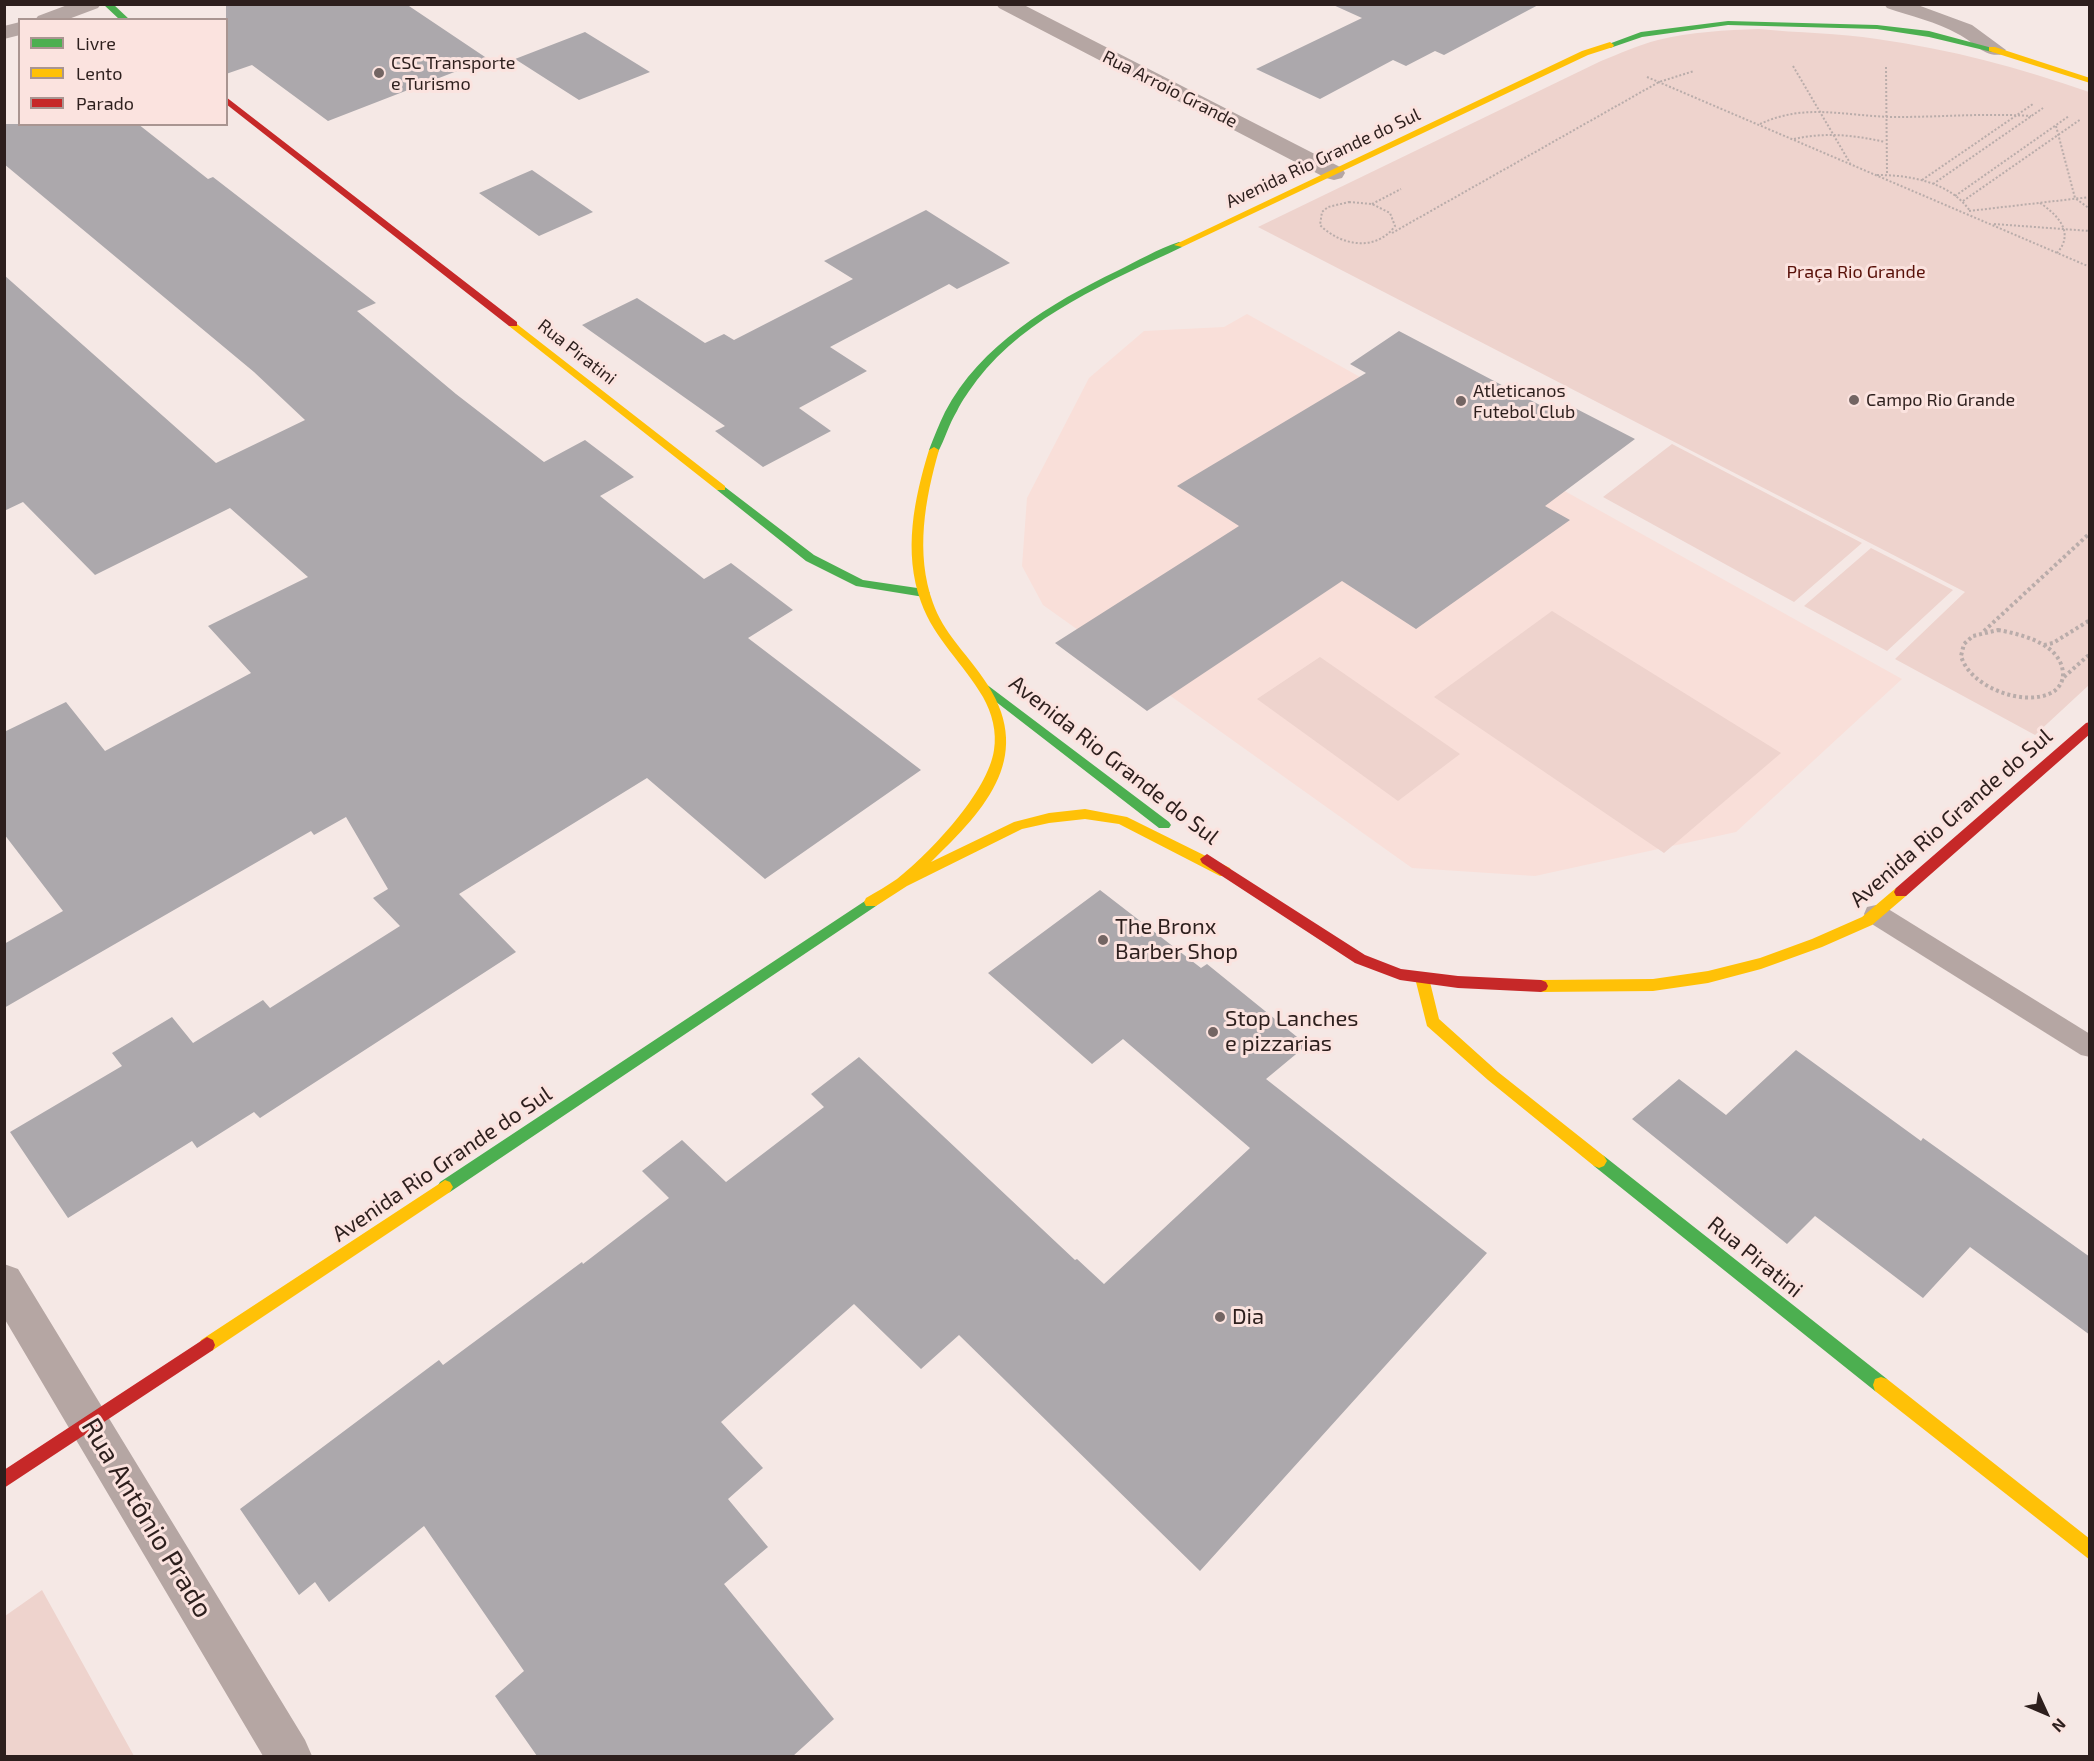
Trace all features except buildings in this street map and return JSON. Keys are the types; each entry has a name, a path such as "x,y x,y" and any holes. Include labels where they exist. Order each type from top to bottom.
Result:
{"street":[{"path":"51,18 91,4"},
{"path":"107,4 124,18"},
{"name":"Rua Arroio Grande","path":"1006,4 1334,173"},
{"path":"1894,4 1965,29 1996,50"},
{"name":"Avenida Rio Grande do Sul","path":"902,882 966,815 991,778 1002,748 999,717 978,681 928,608 924,594 918,535 928,468 943,428 960,395 1001,346 1028,326 1123,272 1584,53 1641,35 1728,22 1877,27 1929,34 1996,50 2090,81"},
{"name":"Avenida Rio Grande do Sul","path":"2042,64 2075,63"},
{"name":"Rua Piratini","path":"228,101 810,558 860,583 924,594"},
{"name":"Avenida Rio Grande do Sul","path":"978,681 1225,872 1360,959 1400,974 1502,986 1653,985 1708,977 1761,963 1817,944 1867,921 1876,914 2090,726"},
{"name":"Avenida Rio Grande do Sul","path":"4,1480 902,882 1019,825 1049,818 1085,814 1122,820 1225,872"},
{"name":"Rua Piratini","path":"1422,978 1432,1022 1493,1076 2090,1551"},
{"name":"Rua Antônio Prado","path":"4,1281 289,1756"}],"lane":[{"path":"1876,914 2090,1047"}],"path":[{"path":"1584,53 1760,124 1970,213 1989,224 2090,267"},
{"path":"1887,60 1885,117 1887,174"},
{"path":"1788,63 1794,68 1850,163"},
{"path":"1392,233 1395,226 1394,219 1382,208 1372,204 1360,202 1338,204 1328,207 1319,218 1320,225 1325,231 1346,241 1372,242 1392,233 1659,82 1695,70"},
{"path":"1922,180 2037,101"},
{"path":"1933,184 2048,104"},
{"path":"1760,124 1780,116 1818,111 1885,117 2031,116"},
{"path":"1955,196 2073,114"},
{"path":"1963,201 2090,114"},
{"path":"2056,126 2060,134 2075,198 2090,209"},
{"path":"1794,139 1832,134 1858,136 1885,142"},
{"path":"1877,175 1887,174 1933,184 1963,201 1970,213"},
{"path":"1970,213 2090,197"},
{"path":"2040,203 2059,216 2065,229 2064,245 2057,253"},
{"path":"1989,224 2090,231"},
{"path":"1984,632 1994,620 2090,532"},
{"path":"2043,645 2053,643 2090,620"},
{"path":"2063,677 2061,666 2055,655 2043,645 2013,632 1984,632 1972,636 1964,643 1960,652 1970,675 1983,685 1999,693 2034,698 2049,694 2059,687 2063,677 2090,654"}],"shaded area":[{"path":"1247,314 1902,679 1736,832 1535,876 1412,868 1043,605 1022,566 1027,498 1089,378 1144,331 1224,327"}],"green space":[{"name":"Praça Rio Grande","path":"1759,29 1863,37 1931,48 2011,67 2089,92 2089,685 2035,735 1895,659 1965,592 1258,227 1601,61 1643,44 1683,35"},
{"path":"1672,444 1862,543 1794,602 1603,497"},
{"path":"1871,548 1953,590 1887,651 1804,606"},
{"path":"1552,611 1781,753 1664,853 1434,697"},
{"path":"1320,657 1460,754 1398,801 1257,699"},
{"path":"42,1590 134,1756 5,1756 5,1616"}],"traffic: fast":[{"path":"107,4 124,18"},
{"path":"1610,45 1641,35 1728,23 1877,27 1929,34 1992,49"},
{"path":"934,450 951,411 974,377 1002,348 1033,323 1068,301 1179,245"},
{"path":"721,488 810,558 860,583 924,593"},
{"path":"986,688 1164,825"},
{"path":"445,1187 871,902"},
{"path":"1599,1161 1881,1385"}],"traffic: slow":[{"path":"1179,245 1585,53 1610,45"},
{"path":"1992,49 2090,81"},
{"path":"513,324 721,488"},
{"path":"902,882 976,805 996,768 1001,749 1001,731 997,714 989,697 936,623 921,582 917,537 919,515 934,450"},
{"path":"871,902 902,882 1019,825 1049,818 1085,814 1122,820 1225,872"},
{"path":"1541,986 1653,985 1708,977 1761,963 1817,943 1867,921 1901,892"},
{"path":"1422,978 1432,1022 1493,1076 1599,1161"},
{"path":"207,1345 445,1187"},
{"path":"1881,1385 2090,1551"}],"traffic: jam":[{"path":"228,101 513,324"},
{"path":"1901,892 2090,726"},
{"path":"1207,859 1360,959 1400,974 1458,982 1541,986"},
{"path":"4,1480 207,1345"}],"place":[{"name":"CSC Transporte e Turismo","path":"379,73"},
{"name":"Campo Rio Grande","path":"1854,400"},
{"name":"Atleticanos Futebol Club","path":"1461,401"},
{"name":"The Bronx Barber Shop","path":"1103,940"},
{"name":"Stop Lanches e pizzarias","path":"1213,1032"},
{"name":"Dia","path":"1220,1317"}]}
